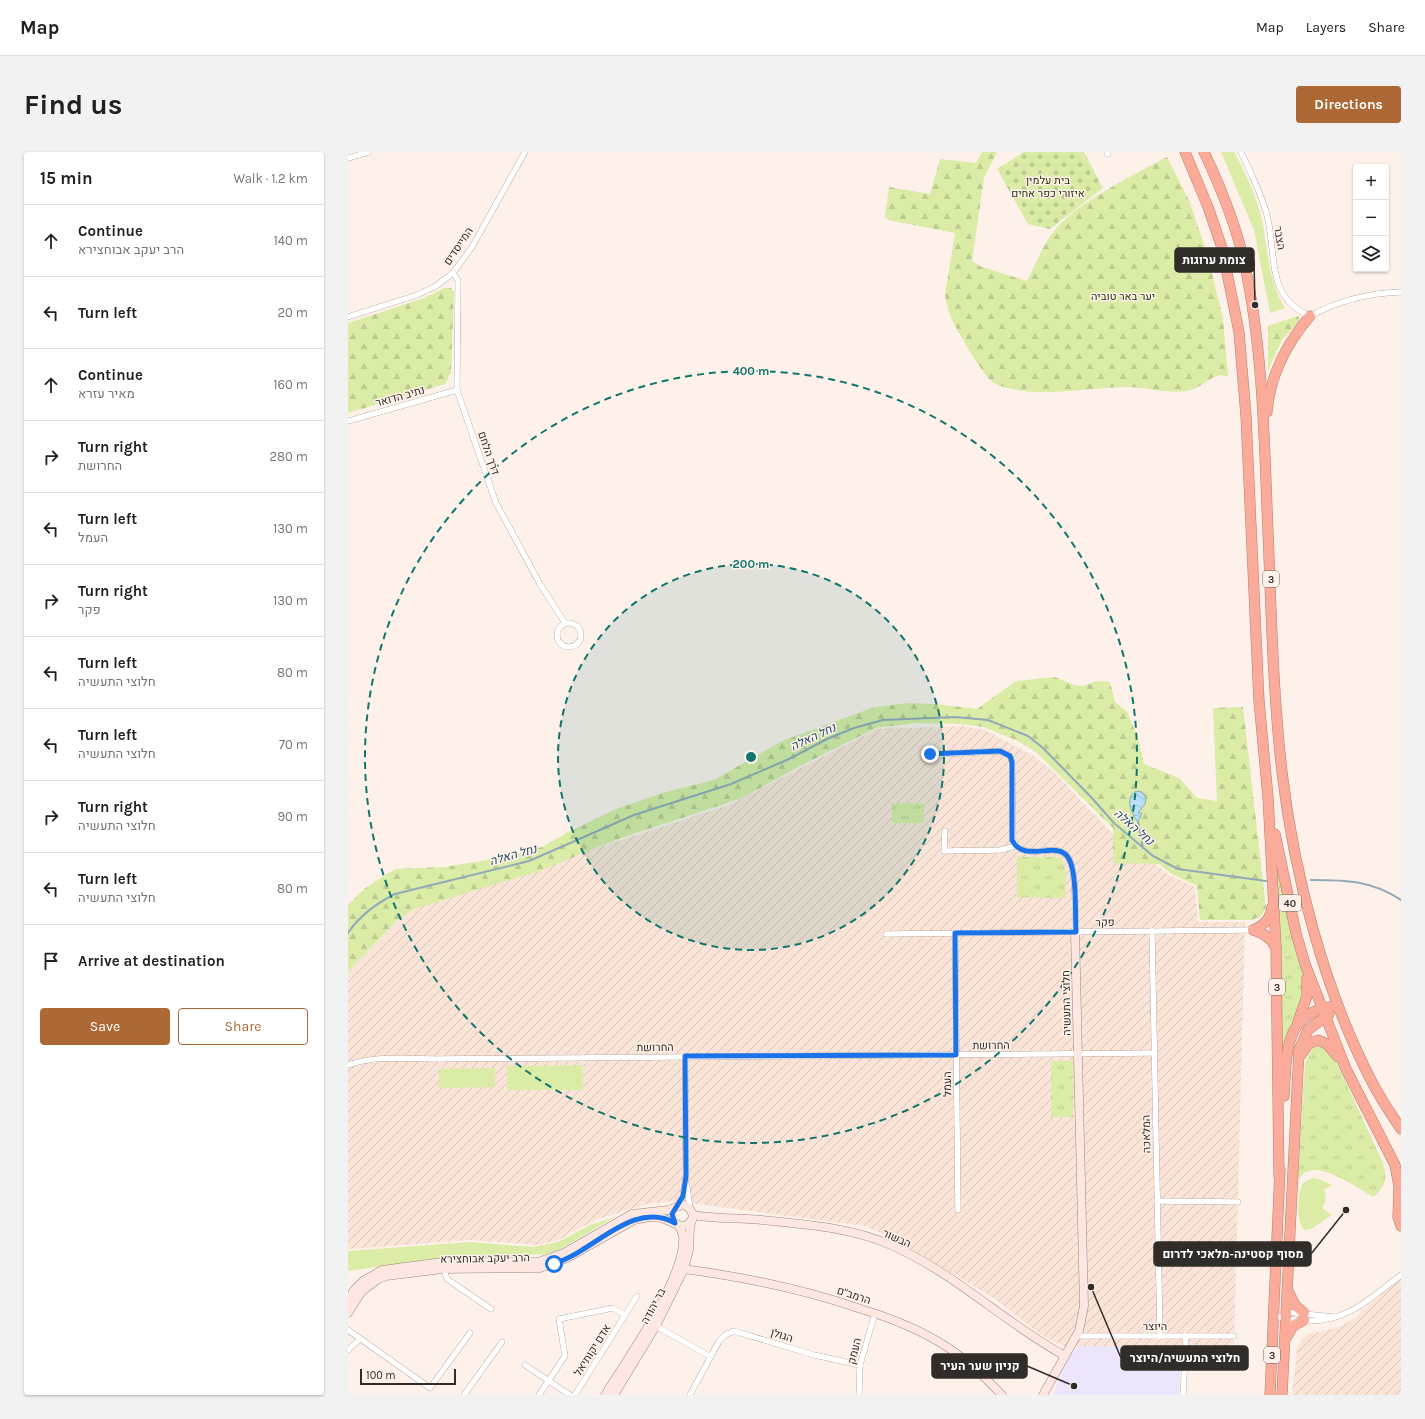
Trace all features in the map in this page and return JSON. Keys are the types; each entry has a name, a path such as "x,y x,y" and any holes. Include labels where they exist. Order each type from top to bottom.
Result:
{"highway":[{"name":"3","path":"1185,152 1208,207 1222,248 1239,332 1246,416 1259,707 1268,797 1276,948 1279,1176 1270,1395"},
{"name":"3","path":"1204,152 1233,222 1245,265 1258,348 1276,699 1284,789 1298,868 1314,928 1338,1006 1325,1018 1312,1026 1305,1034 1299,1050 1282,1395"},
{"path":"1264,444 1268,401 1274,378 1287,348 1310,316"},
{"name":"40","path":"1268,797 1282,870 1305,964 1346,1069 1374,1121 1401,1163"},
{"path":"1253,930 1261,926 1269,917 1273,899"},
{"path":"1253,930 1266,936 1274,943 1276,948"},
{"path":"1279,1176 1288,1042 1307,996 1305,964"},
{"path":"1295,1028 1310,1014 1321,1008 1338,1006 1371,1080 1401,1129"},
{"path":"1298,1067 1305,1048 1311,1041 1318,1040 1327,1044 1346,1069"},
{"path":"1374,1121 1394,1165 1398,1179 1398,1217 1401,1226"},
{"path":"1284,1342 1290,1329 1304,1317 1295,1305 1287,1290"}],"street":[{"path":"348,158 369,152"},
{"name":"המייסדים","path":"348,317 417,295 436,286 453,273 472,247 525,152"},
{"name":"הצבר","path":"1240,152 1267,214 1279,286 1287,302 1300,312 1310,316"},
{"name":"דרך הלחם","path":"453,273 458,280 457,390 496,503 540,584 565,623"},
{"path":"1310,316 1326,307 1352,299 1371,295 1401,292"},
{"name":"נתיב הדואר","path":"348,421 457,390"},
{"path":"565,623 573,623 579,628 581,636 574,646 566,647 558,639 557,632 565,623"},
{"path":"924,755 1000,751 1010,756 1012,762 1012,835 1016,846 1001,850 944,851 945,831"},
{"name":"חלוצי התעשיה","path":"1016,846 1024,852 1056,850 1066,854 1073,870 1076,932 1084,1306 1082,1324 1043,1395"},
{"name":"פקר","path":"886,934 1253,930"},
{"name":"המלאכה","path":"1152,931 1160,1336"},
{"name":"העמל","path":"955,933 958,1210"},
{"name":"החרושת","path":"348,1065 365,1060 382,1058 435,1060 685,1056 1154,1053"},
{"path":"685,1056 686,1176 692,1215 684,1226 676,1224 672,1217 683,1196 686,1176"},
{"path":"1157,1202 1238,1202"},
{"path":"676,1207 685,1205 692,1215"},
{"name":"הרב יעקב אבוחצירא","path":"348,1302 358,1285 373,1274 392,1268 538,1262 564,1253 632,1214 669,1210 676,1207"},
{"name":"בר יהודה","path":"614,1395 656,1326 689,1250 692,1215"},
{"name":"הבשור","path":"692,1215 809,1226 864,1236 893,1246 944,1274 1027,1334 1065,1356"},
{"name":"הרב יעקב אבוחצירא","path":"348,1314 362,1291 376,1280 397,1274 443,1266 540,1268 567,1258 634,1220 649,1217 662,1218 676,1224"},
{"name":"בר יהודה","path":"606,1395 681,1267 684,1242 683,1234 676,1224"},
{"path":"443,1266 447,1279 491,1309"},
{"name":"הרמב\"ם","path":"681,1267 794,1288 875,1313 918,1331 947,1347 1002,1395"},
{"path":"1274,1315 1304,1317 1322,1321 1337,1317 1354,1309 1401,1275"},
{"name":"אדם יקותיאל","path":"576,1395 637,1296"},
{"name":"אדם יקותיאל","path":"549,1381 565,1356 559,1319 613,1308 625,1315"},
{"name":"העמק","path":"858,1395 860,1365 875,1313"},
{"path":"1286,1316 1304,1317"},
{"path":"656,1326 711,1357"},
{"path":"348,1330 430,1388 470,1333"},
{"name":"הגולן","path":"690,1395 720,1341 725,1335 734,1331 814,1355 860,1365"},
{"name":"היוצר","path":"1076,1336 1234,1336"},
{"path":"1184,1395 1186,1336"},
{"path":"348,1350 360,1339"},
{"path":"464,1395 502,1342"},
{"path":"525,1364 570,1395"},
{"name":"חלוצי התעשיה","path":"1048,1395 1053,1377"},
{"path":"539,1395 549,1381"}],"shaded area":[{"path":"963,726 985,730 1032,755 1053,771 1114,835 1171,876 1195,887 1198,922 1245,922 1234,1348 1064,1346 1046,1338 992,1297 894,1239 865,1226 674,1201 647,1204 604,1217 581,1227 559,1240 538,1245 470,1240 348,1249 348,972 406,914 425,904 729,805 877,729"},
{"path":"1401,1277 1401,1395 1292,1395 1297,1348 1302,1338 1309,1334 1340,1327 1357,1316"},
{"path":"1182,1340 1179,1395 1053,1395 1065,1361 1081,1343"}],"green space":[{"name":"יער באר טוביה","path":"982,152 997,152 984,178 972,261 982,267 1027,281 1047,240 1061,223 1088,201 1104,191 1167,157 1189,200 1207,253 1223,319 1228,376 1216,376 1192,390 1179,392 1126,387 1059,392 1025,391 1009,388 994,383 990,380 971,353 951,318 947,306 945,294 955,233 888,220 885,216 889,187 930,194 940,159 976,163"},
{"name":"בית עלמין איזורי כפר אחים","path":"1024,152 1084,152 1103,188 1050,229 1028,224 997,169"},
{"path":"1221,152 1234,152 1243,168 1257,202 1262,220 1269,265 1279,298 1285,308 1270,313 1254,230"},
{"path":"444,288 451,288 454,292 451,372 445,384 348,413 348,323 424,298"},
{"path":"1298,316 1300,320 1282,340 1268,370 1268,326"},
{"path":"1055,677 1074,685 1083,686 1097,681 1110,682 1115,702 1127,712 1138,738 1144,764 1179,778 1197,798 1217,801 1213,708 1243,707 1266,908 1261,916 1252,920 1200,920 1197,886 1170,873 1159,864 1113,863 1113,828 1036,752 1018,741 983,727 959,724 916,723 876,728 800,766 742,798 621,838 539,871 414,909 397,921 348,971 348,905 365,888 395,869 445,867 506,857 542,847 568,832 616,809 662,793 714,780 782,741 872,708 906,703 935,704 977,709 1016,681"},
{"path":"892,803 924,803 924,823 892,823"},
{"path":"1017,857 1059,857 1065,870 1065,898 1017,897"},
{"path":"1280,869 1304,971 1305,995 1280,1072 1275,870"},
{"path":"1317,1045 1323,1046 1337,1063 1383,1163 1386,1178 1385,1182 1374,1197 1333,1174 1324,1171 1308,1171 1298,1179 1305,1064 1311,1049"},
{"path":"1051,1061 1073,1061 1073,1117 1051,1117"},
{"path":"583,1065 583,1090 507,1090 507,1066"},
{"path":"495,1068 495,1087 439,1088 439,1069"},
{"path":"1313,1178 1332,1185 1324,1190 1326,1199 1322,1208 1332,1215 1311,1229 1305,1230 1300,1222 1298,1209 1299,1195 1302,1185"},
{"path":"615,1217 557,1251 545,1254 411,1262 348,1271 348,1251 471,1242 533,1247 558,1242 590,1225"}],"water":[{"path":"1136,791 1142,792 1146,798 1145,804 1138,813 1142,813 1138,822 1133,815 1130,806 1130,798"}],"waterway":[{"name":"נחל האלה","path":"348,933 368,910 395,894 529,861 634,815 731,784 789,759 827,739 854,728 883,720 955,717 988,720 1028,736 1043,748 1114,823 1153,856 1178,869 1266,881"},
{"path":"1138,822 1143,848"},
{"name":"נחל האלה","path":"1311,880 1358,882 1379,888 1401,900"}],"place":[{"name":"צומת ערוגות","path":"1255,305"},
{"name":"מסוף קסטינה-מלאכי לדרום","path":"1346,1210"},
{"name":"חלוצי התעשיה/היוצר","path":"1091,1287"},
{"name":"קניון שער העיר","path":"1074,1386"}],"route":[{"path":"554,1264 581,1251 609,1233 634,1220 649,1217 668,1219 675,1223 672,1217 672,1210 678,1206 683,1196 686,1176 685,1056 956,1055 955,933 1076,932 1073,870 1070,859 1066,854 1056,850 1024,852 1020,850 1012,840 1012,762 1010,756 1005,752 1000,751 930,754"}]}
